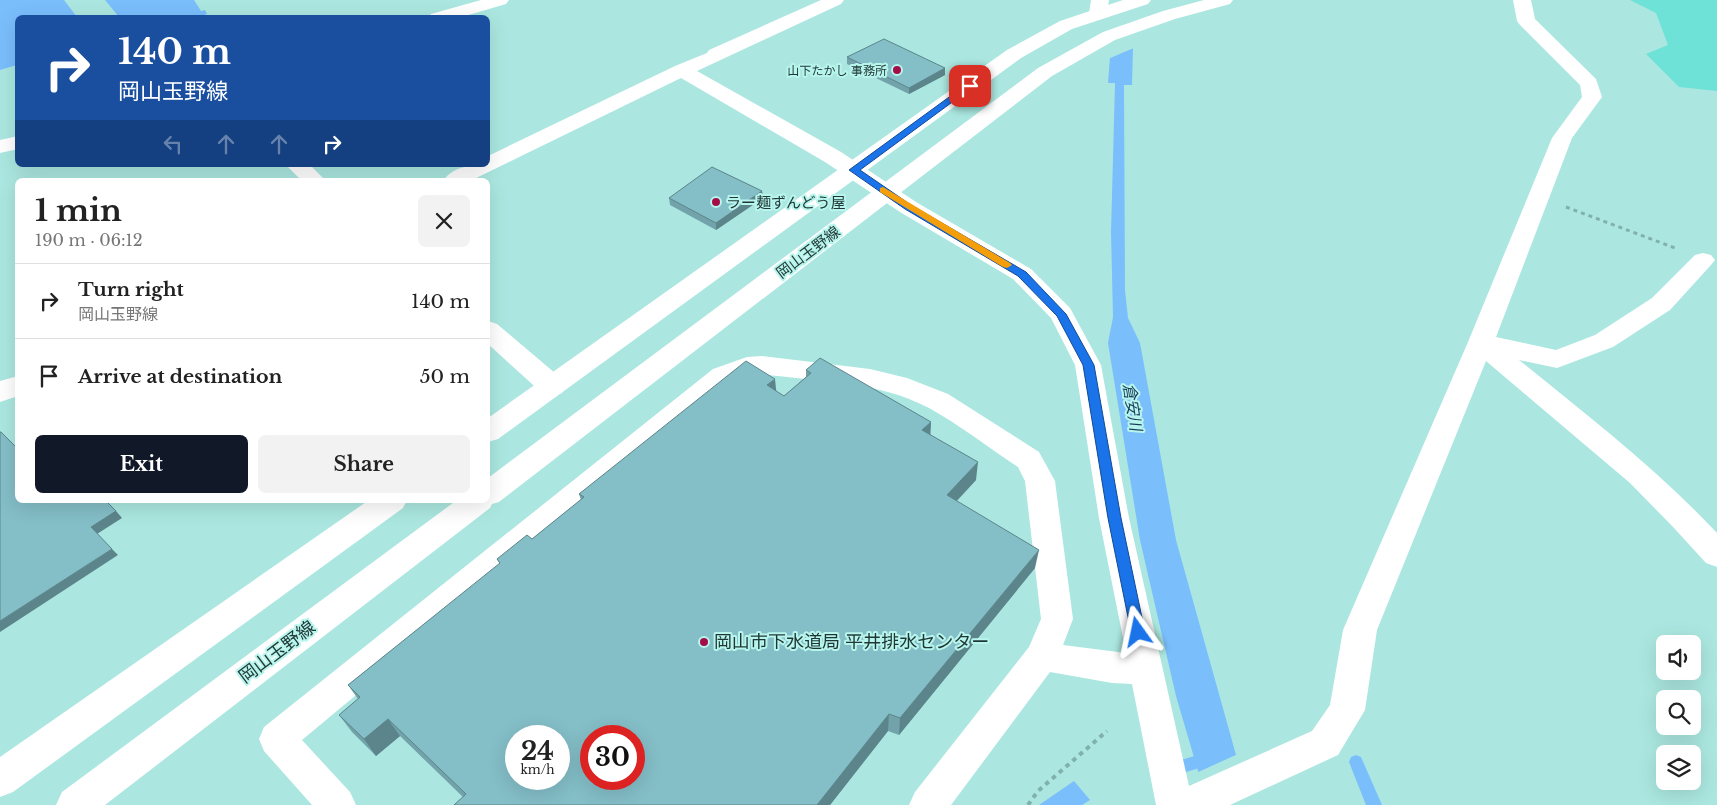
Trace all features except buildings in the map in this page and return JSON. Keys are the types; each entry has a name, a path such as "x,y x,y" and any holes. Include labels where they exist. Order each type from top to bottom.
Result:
{"street":[{"path":"448,15 500,0"},
{"path":"490,164 682,70 717,56 716,54 835,0"},
{"path":"490,431 1014,54 1102,7 1142,0"},
{"name":"岡山玉野線","path":"490,492 1045,72 1109,36 1168,15 1224,0"},
{"path":"682,70 854,170 886,192 1022,274 1061,314 1088,365 1114,518 1146,669 1188,803 1325,743 1347,710 1360,630 1481,342 1562,138 1592,97 1589,83 1526,21 1522,0"},
{"path":"0,147 15,143"},
{"path":"299,167 312,178"},
{"path":"459,178 483,167"},
{"path":"1481,342 1557,360 1604,341 1661,304 1703,260"},
{"path":"490,332 552,386"},
{"path":"1481,342 1640,475 1685,519 1717,554"},
{"path":"337,805 277,739 722,376 747,366 775,366 861,376 897,385 938,401 1029,460 1040,481 1057,619 1042,656 928,805"},
{"path":"0,392 15,386"},
{"path":"0,780 388,503"},
{"name":"岡山玉野線","path":"75,805 475,503"},
{"path":"1042,656 1112,668 1146,669"}],"path":[{"path":"1540,197 1639,233 1703,260"},
{"path":"1028,805 1038,791 1107,731"}],"shaded area":[{"path":"1630,0 1717,0 1717,91 1679,87 1646,54 1668,45 1656,13"}],"water":[{"path":"0,0 64,0 75,15 15,15 15,66 0,70"},
{"path":"105,0 194,0 201,11 205,10 207,14 204,15 117,15"},
{"name":"倉安川","path":"1133,48 1132,85 1124,85 1125,290 1128,318 1140,343 1176,540 1250,805 1208,805 1176,696 1140,540 1108,343 1113,317 1111,232 1115,83 1108,83 1110,57"},
{"path":"1074,781 1090,800 1082,805 1039,805"}],"pier":[{"path":"1109,0 1157,0 1136,47 1108,59"},
{"path":"1238,754 1253,805 1205,805 1196,773"}],"waterway":[{"path":"1186,765 1208,759"},
{"path":"1356,762 1374,805"}],"slow traffic":[{"path":"883,190 908,207 940,224 1007,265"}],"place":[{"name":"山下たかし 事務所","path":"897,70"},
{"name":"ラー麺ずんどう屋","path":"716,202"},
{"name":"岡山市下水道局 平井排水センター","path":"704,642"}],"route":[{"path":"970,86 854,170 908,207 940,224 1022,274 1061,314 1088,365 1114,518 1138,632"}]}
